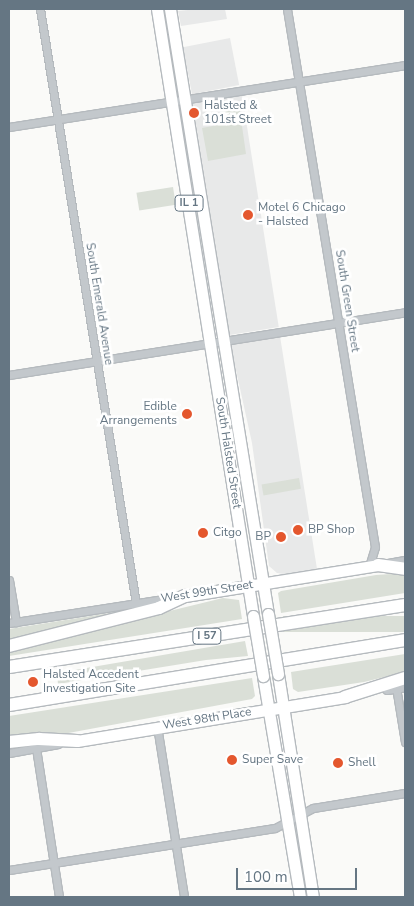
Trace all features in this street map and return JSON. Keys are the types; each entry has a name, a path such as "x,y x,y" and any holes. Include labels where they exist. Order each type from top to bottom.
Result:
{"highway":[{"path":"374,566 405,569"},
{"path":"9,646 159,608 185,596"},
{"name":"I 57","path":"9,668 405,605"},
{"path":"9,705 405,640"},
{"path":"345,697 402,684"},
{"path":"9,742 39,740 78,741"}],"main road":[{"name":"South Halsted Street","path":"158,9 248,586 300,897"},
{"name":"South Halsted Street","path":"170,9 313,897"},
{"name":"West 99th Street","path":"185,596 374,566"},
{"name":"West 98th Place","path":"78,741 157,726 345,697"}],"street":[{"name":"South Emerald Avenue","path":"40,9 136,604"},
{"name":"South Green Street","path":"288,9 375,547 374,566"},
{"path":"9,127 405,65"},
{"path":"9,375 405,312"},
{"name":"West 99th Street","path":"374,566 405,561"},
{"path":"9,580 12,623"},
{"name":"West 99th Street","path":"12,623 185,596"},
{"path":"402,684 405,742"},
{"path":"157,726 184,897"},
{"name":"West 98th Place","path":"9,753 78,741"},
{"path":"36,748 59,897"},
{"path":"9,870 275,828 313,808 405,793"}],"shaded area":[{"path":"225,9 227,19 181,26 178,11"},
{"path":"230,38 239,85 192,94 183,47"},
{"path":"242,95 279,327 229,335 193,103"},
{"path":"239,105 246,154 208,161 202,128 224,124 221,108"},
{"path":"173,187 176,205 139,211 136,193"},
{"path":"280,336 317,569 284,574 277,573 269,566 252,443 230,343"},
{"path":"299,478 301,489 263,495 262,485"},
{"path":"405,573 405,593 281,613 278,593 281,591 376,575"},
{"path":"223,598 239,600 242,619 9,656 9,650"},
{"path":"122,611 9,642 9,629"},
{"path":"283,616 405,616 405,632 283,632"},
{"path":"245,641 248,656 206,660 58,684 57,673"},
{"path":"405,654 405,672 364,682 298,692 293,689 291,672"},
{"path":"252,678 255,696 252,699 63,734 9,738 9,716"}],"place":[{"name":"Halsted & 101st Street","path":"194,113"},
{"name":"Motel 6 Chicago - Halsted","path":"248,215"},
{"name":"Edible Arrangements","path":"187,414"},
{"name":"BP Shop","path":"298,530"},
{"name":"Citgo","path":"203,533"},
{"name":"BP","path":"281,537"},
{"name":"Halsted Accedent Investigation Site","path":"33,682"},
{"name":"Super Save","path":"232,760"},
{"name":"Shell","path":"338,763"}]}
